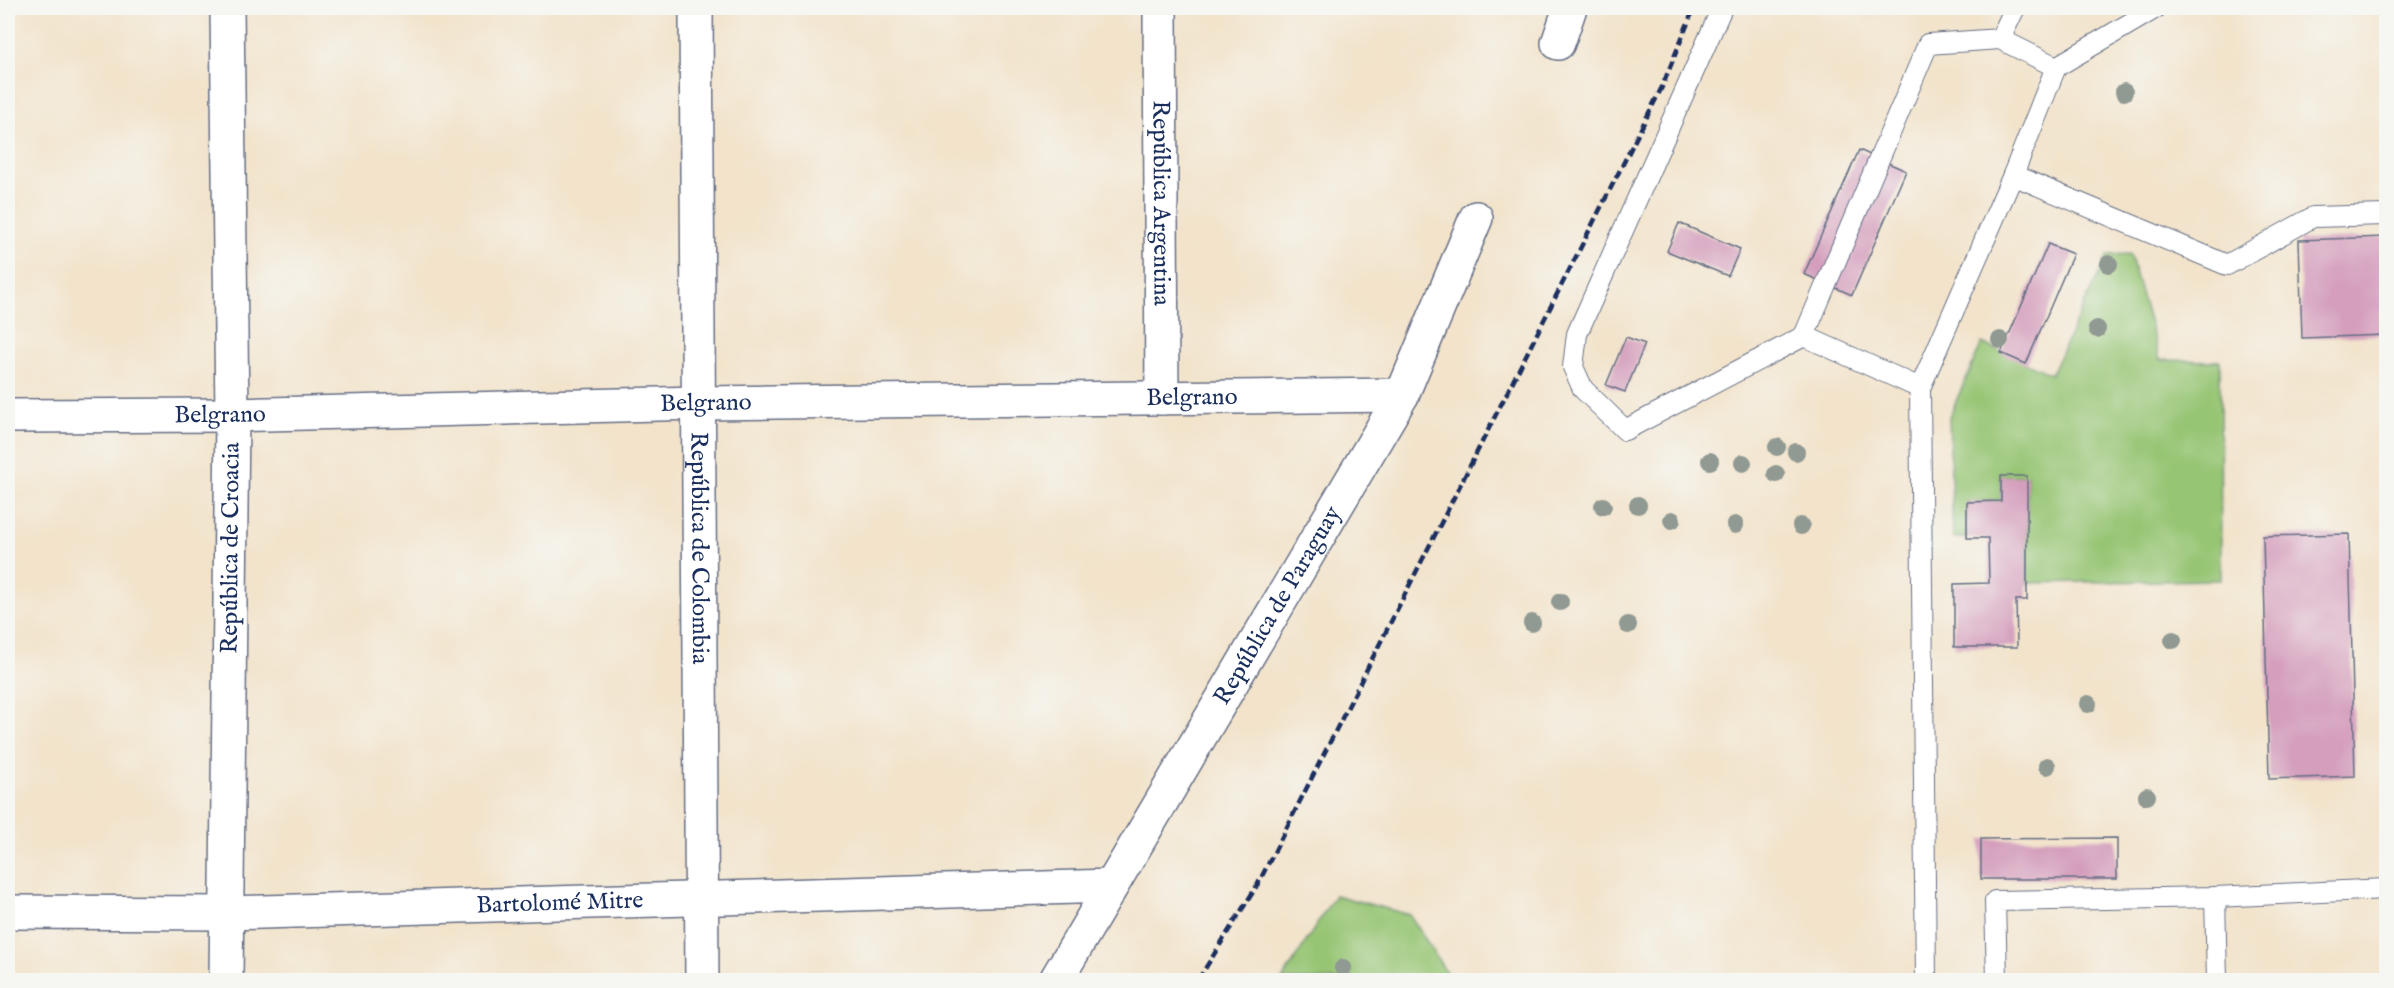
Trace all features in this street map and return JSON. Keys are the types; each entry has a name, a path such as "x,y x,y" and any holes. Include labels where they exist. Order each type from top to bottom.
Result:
{"street":[{"name":"República de Croacia","path":"226,8 232,415 226,981"},
{"name":"República de Colombia","path":"696,8 702,981"},
{"name":"República Argentina","path":"1160,8 1162,398"},
{"path":"1558,43 1570,8"},
{"name":"República de Paraguay","path":"1056,981 1402,395 1476,219"},
{"name":"Belgrano","path":"8,416 232,415 698,403 1402,395"},
{"name":"Bartolomé Mitre","path":"8,912 227,913 1111,886"}],"lane":[{"path":"1722,8 1577,334 1573,367 1583,389 1625,430 1804,336 1928,44 2000,39 2056,67"},
{"path":"2000,39 2015,8"},
{"path":"1926,981 1920,388 2013,175 2056,67 2156,8"},
{"path":"2013,175 2227,265 2313,217 2386,214"},
{"path":"1804,336 1920,388"},
{"path":"1997,981 1995,901 2215,897 2386,889"},
{"path":"2215,897 2217,981"}],"green space":[{"path":"2130,254 2160,360 2220,361 2221,580 2027,583 2027,476 2001,476 2001,501 1967,502 1967,538 1953,538 1949,417 1982,343 2051,374 2108,255"},
{"path":"1335,895 1410,915 1451,980 1282,980"}],"building":[{"path":"1859,150 1906,171 1852,295 1804,274"},
{"path":"1679,223 1740,249 1728,276 1667,251"},
{"path":"2386,237 2386,335 2302,338 2299,240"},
{"path":"2048,244 2073,254 2026,364 2001,353"},
{"path":"1626,337 1645,344 1625,392 1606,385"},
{"path":"2001,476 2027,476 2027,600 2016,600 2017,647 1954,647 1954,584 1989,583 1988,538 1967,538 1967,502 2001,501"},
{"path":"2349,534 2355,776 2269,779 2263,536"},
{"path":"2117,838 2117,879 1981,879 1981,839"}],"railway":[{"path":"1198,980 1258,884 1662,87 1694,8"}]}
